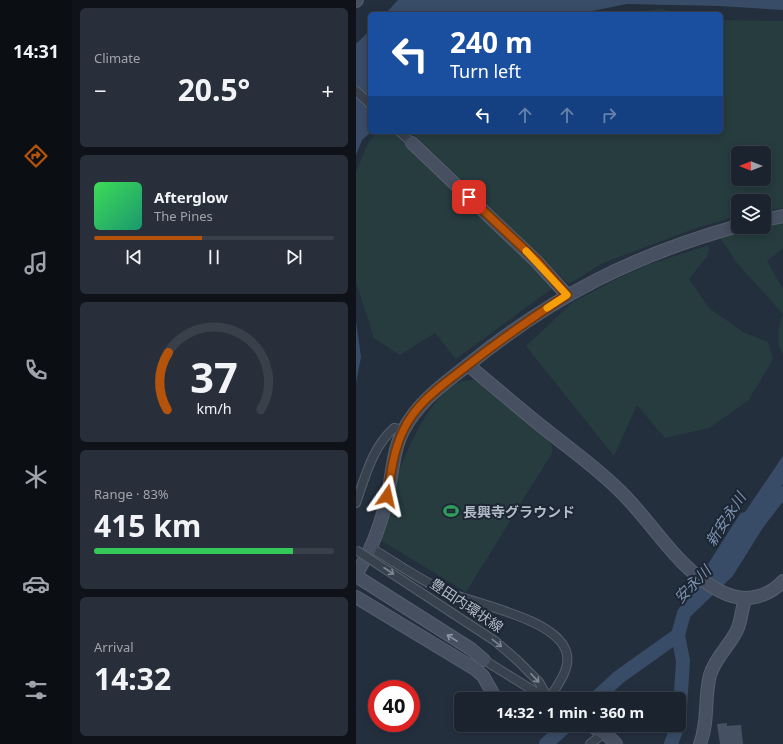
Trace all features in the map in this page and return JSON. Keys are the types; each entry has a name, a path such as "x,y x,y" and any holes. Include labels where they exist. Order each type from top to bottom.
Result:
{"street":[{"path":"356,92 368,102"},
{"path":"402,134 538,262 567,295"},
{"path":"771,219 783,216"},
{"path":"537,692 484,660 471,649 411,612 356,575 372,548 381,523 394,461 403,430 419,406 437,388 520,325 567,295 638,260 697,237 731,228"},
{"path":"468,365 620,490 674,554 699,577 719,591 746,598 764,595 772,591 783,581"},
{"path":"356,503 376,451 394,428 403,430"},
{"path":"372,548 440,589 462,598 516,614 537,624 554,635 563,645 567,654 568,663 552,692"},
{"name":"豊田内環状線","path":"356,550 495,641 518,660 539,682 544,692"},
{"path":"356,597 475,669 483,676 492,692"},
{"path":"700,744 707,722 708,686 710,676 720,653 737,630 746,598"},
{"path":"590,744 595,732"},
{"path":"600,732 616,744"}],"green space":[{"path":"660,9 676,12 637,12"},
{"path":"723,20 783,21 783,208 771,210 771,194 731,194 731,218 696,228 603,263 569,284 413,134 723,134"},
{"path":"376,134 394,134 554,287 456,359 435,333 400,355 374,338 356,282 356,172 368,143"},
{"path":"783,222 783,248 767,261 783,289 783,314 737,263 719,236 731,233 771,234 771,225"},
{"path":"709,245 708,255 689,279 710,309 745,333 768,342 773,359 748,401 709,428 665,438 637,405 614,456 526,346 573,302 647,265"},
{"path":"783,314 783,354 779,345 778,334"},
{"name":"長興寺グラウンド","path":"475,380 549,441 552,446 552,453 466,592 377,538 398,475 419,427 432,407 447,391 463,381"}],"water":[{"path":"398,0 783,0 783,10 720,6 627,4 587,12 387,12"},
{"path":"368,32 369,134 362,140 356,155 356,44"},
{"path":"356,321 361,357 356,383"},
{"path":"783,456 783,484 748,531 728,537"}],"building":[{"path":"727,723 727,726 741,725 743,744 720,744 717,724"}],"waterway":[{"name":"安永川","path":"603,692 619,677 678,635 684,613 727,572 757,524 776,499 783,493"},
{"name":"新安永川","path":"698,593 745,519"},
{"path":"678,635 683,661 681,692"},
{"name":"安永川","path":"546,744 559,732"},
{"path":"671,744 675,732"}],"slow traffic":[{"path":"526,251 545,269 567,295 547,308"}],"place":[{"name":"長興寺グラウンド","path":"451,511"}],"route":[{"path":"387,496 397,446 403,430 419,406 437,388 485,351 520,325 567,295 538,262 469,197"}]}
